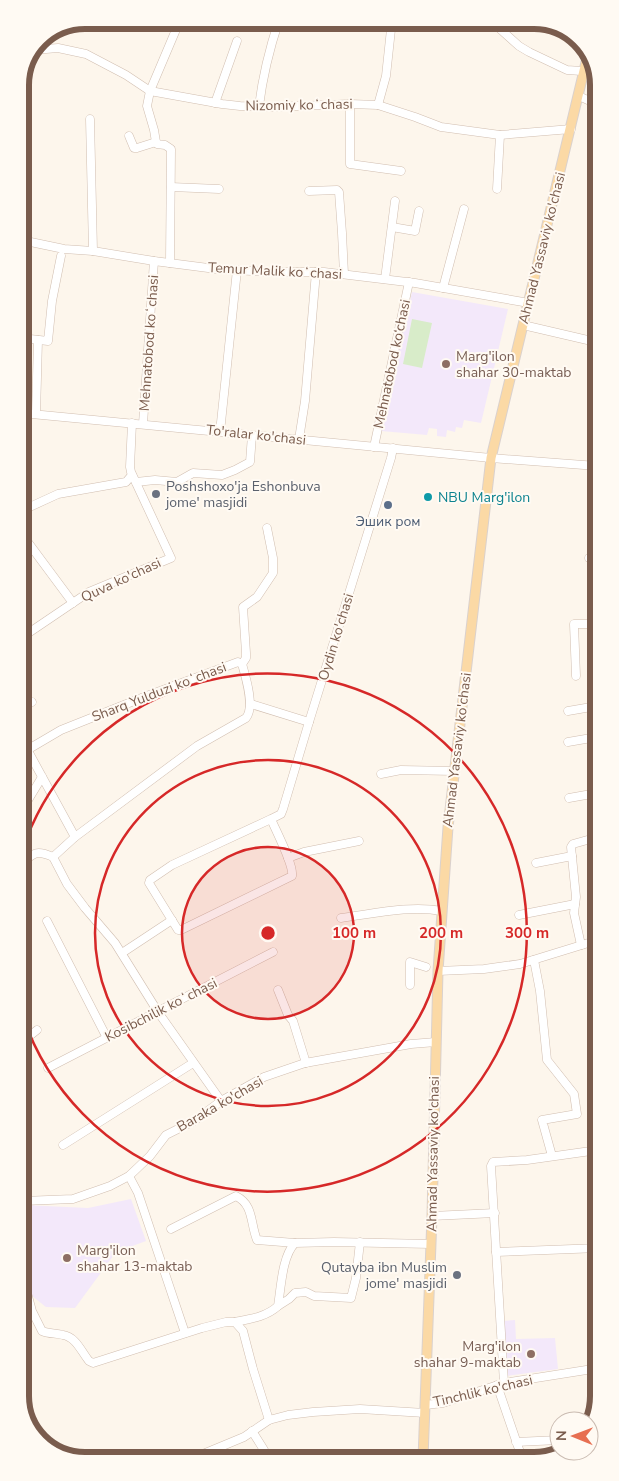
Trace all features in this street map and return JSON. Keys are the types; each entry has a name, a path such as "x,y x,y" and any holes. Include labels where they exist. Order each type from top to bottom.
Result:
{"main road":[{"name":"Ahmad Yassaviy ko'chasi","path":"423,1452 432,1244 438,970 454,771 491,458 586,64"}],"street":[{"path":"156,142 146,106 150,91 176,29"},
{"path":"259,106 262,77 276,29"},
{"path":"378,105 386,76 391,29"},
{"path":"500,29 528,52 567,70 588,72"},
{"path":"215,103 237,41"},
{"name":"Nizomiy koʻchasi","path":"42,49 58,48 86,54 126,75 150,91 215,103 240,106 378,105 441,127 500,135 571,129"},
{"path":"579,96 590,101"},
{"path":"350,104 350,164 401,171"},
{"path":"90,119 93,251"},
{"path":"497,188 500,135"},
{"path":"129,136 134,148 156,142 157,144 165,144 171,149 170,263"},
{"path":"171,187 219,189"},
{"path":"309,191 337,190 339,192 344,274"},
{"path":"386,279 395,201"},
{"path":"443,288 464,209"},
{"path":"392,227 415,231 420,211"},
{"name":"Temur Malik koʻchasi","path":"29,242 64,249 93,251 170,263 237,270 316,272 386,279 528,303"},
{"path":"29,339 48,342 52,302 61,256"},
{"name":"Mehnatobod koʻchasi","path":"143,424 154,261"},
{"path":"220,432 237,270"},
{"path":"299,439 307,383 316,272"},
{"name":"Mehnatobod ko‘chasi","path":"374,447 409,282"},
{"path":"523,325 590,341"},
{"path":"36,414 38,340"},
{"name":"To'ralar ko'chasi","path":"29,414 491,458 590,465"},
{"path":"132,423 130,467 134,478"},
{"path":"29,507 58,494 126,482 134,478 176,482 193,473 222,475 250,462 252,435"},
{"name":"Oydin ko'chasi","path":"172,920 149,883 150,880 172,865 271,819 281,814 283,810 393,448"},
{"name":"Quva ko'chasi","path":"29,633 89,592 171,558 134,478"},
{"path":"242,664 246,658 243,607 258,597 273,573 273,558 266,528"},
{"path":"29,544 73,603"},
{"path":"576,676 574,624 590,624"},
{"name":"Sharq Yulduzi koʻchasi","path":"29,749 61,730 238,662 242,664 250,704"},
{"path":"53,857 76,836 197,746 246,718 249,714 250,704 309,722"},
{"path":"568,711 590,707"},
{"path":"568,742 590,738"},
{"path":"29,754 76,836"},
{"path":"380,774 401,770 454,771"},
{"path":"29,798 42,777"},
{"path":"568,798 590,794"},
{"path":"122,953 172,920 178,930 181,930 290,878 293,872 271,819"},
{"path":"288,858 304,852 359,840"},
{"path":"581,944 574,913 571,847 573,844 590,840"},
{"path":"29,857 39,852 53,857 67,884 122,953 158,1012 221,1101"},
{"path":"536,863 572,856"},
{"path":"519,915 575,904"},
{"path":"341,918 397,910 430,908 442,910"},
{"path":"47,921 107,1038"},
{"path":"438,970 484,969 520,964 590,942"},
{"name":"Kosibchilik koʻchasi","path":"48,1068 273,952"},
{"path":"534,960 540,991 547,1060 574,1094 577,1114 542,1120 552,1156"},
{"path":"410,985 410,962 426,967"},
{"path":"278,990 288,1015 293,1021 306,1064"},
{"path":"29,1036 36,1030"},
{"name":"Baraka ko'chasi","path":"29,1201 73,1198 110,1186 129,1176 150,1156 166,1135 194,1121 221,1101 264,1077 306,1064 411,1044 436,1042"},
{"path":"63,1145 193,1063"},
{"path":"520,1452 500,1384 491,1166 493,1162 527,1160 590,1151"},
{"path":"129,1176 138,1193 185,1333"},
{"path":"171,1228 236,1196 243,1199 251,1213 253,1230 257,1240 295,1243 432,1244"},
{"path":"432,1216 494,1213"},
{"path":"29,1300 42,1331 48,1334 72,1338 89,1361 102,1361 185,1333 226,1322 256,1318 271,1312 295,1293 306,1292 314,1296 350,1298 356,1278 360,1242"},
{"path":"278,1306 285,1263 290,1248 295,1243"},
{"path":"496,1252 590,1248"},
{"path":"235,1322 243,1331 269,1420"},
{"name":"Tinchlik ko'chasi","path":"208,1452 244,1436 269,1420 288,1415 360,1409 425,1409 500,1384 590,1369"},
{"path":"252,1431 265,1452"},
{"path":"516,1442 549,1440"}],"shaded area":[{"name":"Marg'ilon shahar 30-maktab","path":"412,292 508,309 481,423 464,420 462,428 456,427 455,432 447,430 446,437 437,436 437,429 429,428 427,435 381,431"},
{"name":"Marg'ilon shahar 13-maktab","path":"131,1199 146,1241 116,1252 75,1308 46,1307 31,1295 29,1287 29,1205 88,1208"},
{"name":"Marg'ilon shahar 9-maktab","path":"515,1320 516,1339 555,1338 558,1369 507,1376 502,1321"}],"green space":[{"path":"412,319 432,323 422,368 403,364"}],"place":[{"name":"Marg'ilon shahar 30-maktab","path":"446,364"},
{"name":"Poshshoxo'ja Eshonbuva jome' masjidi","path":"156,494"},
{"name":"NBU Marg'ilon","path":"428,497"},
{"name":"Эшик ром","path":"388,505"},
{"name":"Marg'ilon shahar 13-maktab","path":"67,1258"},
{"name":"Qutayba ibn Muslim jome' masjidi","path":"457,1275"},
{"name":"Marg'ilon shahar 9-maktab","path":"531,1354"}]}
